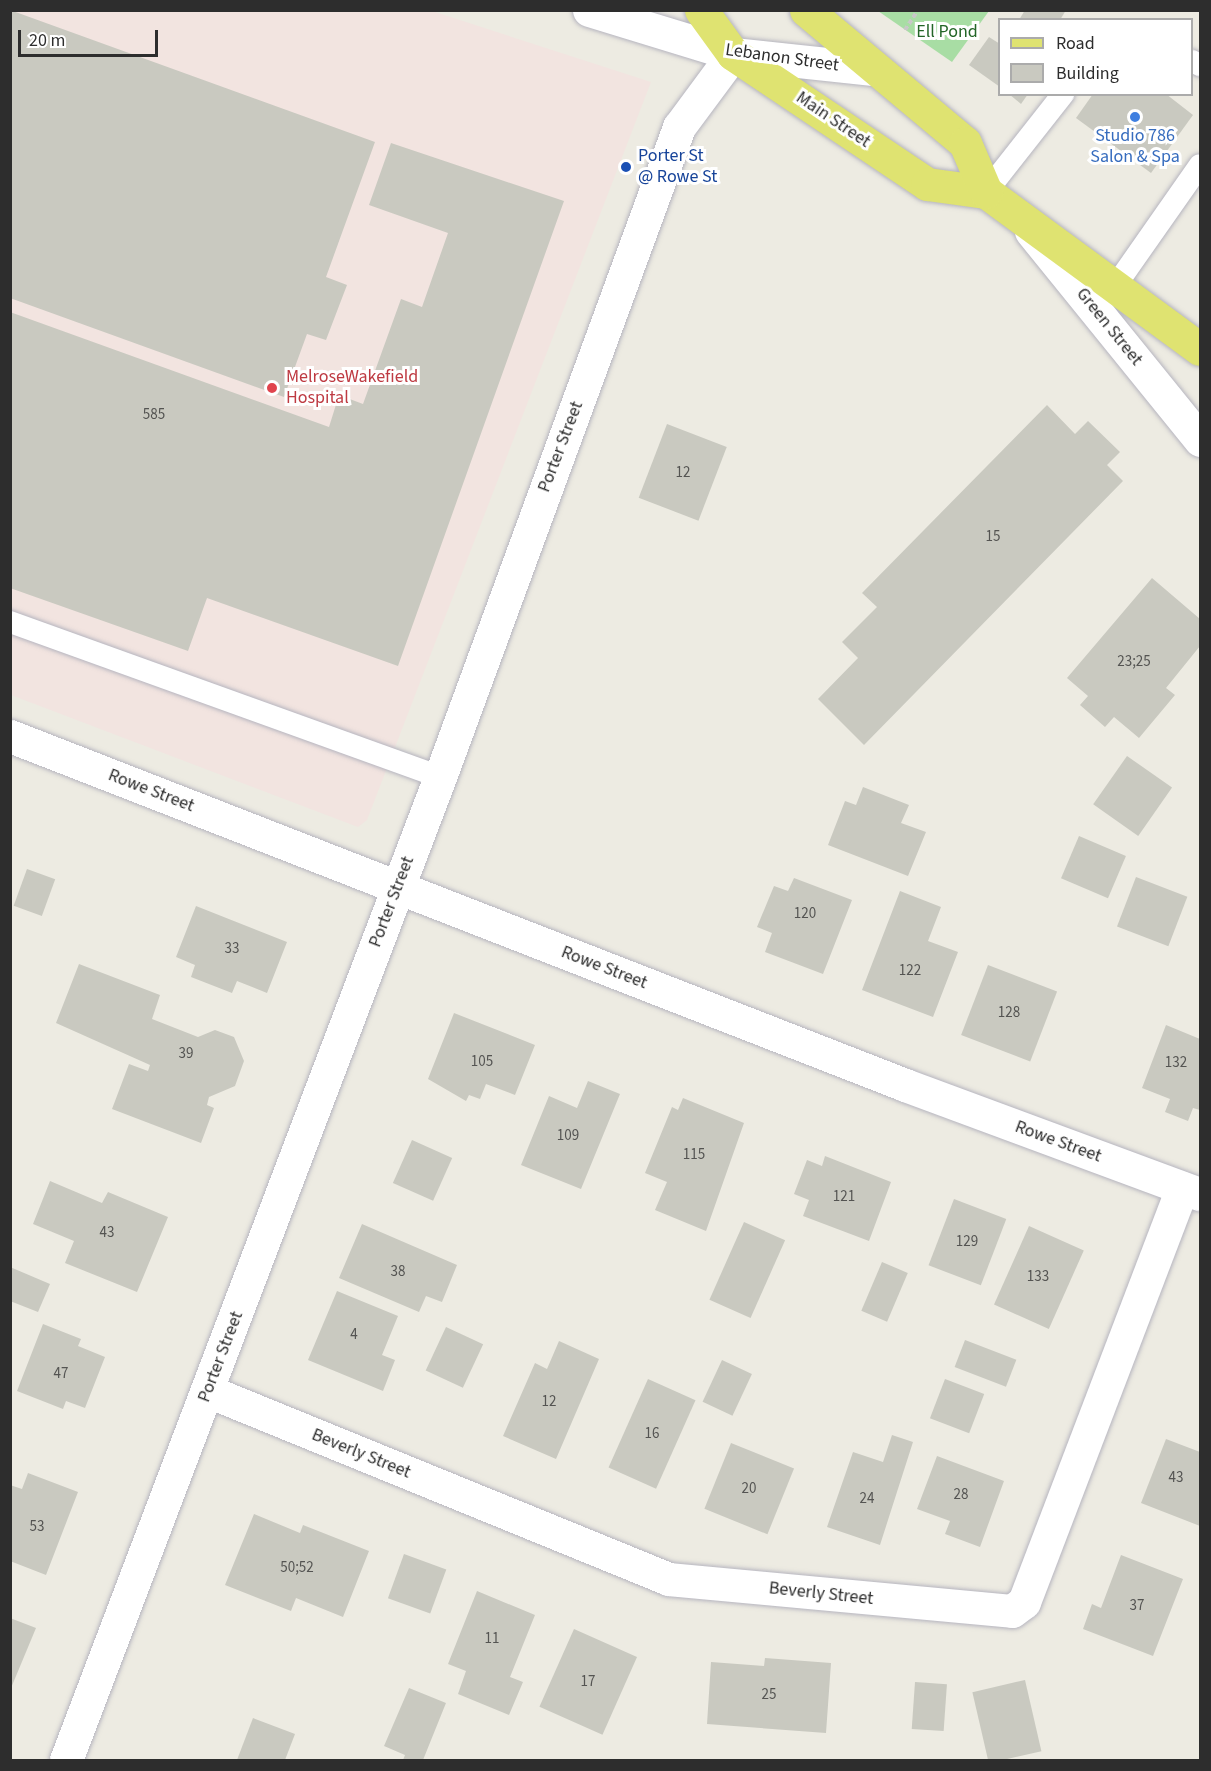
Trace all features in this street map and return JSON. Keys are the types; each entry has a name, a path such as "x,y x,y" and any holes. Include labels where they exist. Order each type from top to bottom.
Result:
{"main road":[{"name":"Main Street","path":"701,10 733,54 927,184 986,192 1116,285 1200,349"},
{"path":"806,10 873,69 965,142 986,192"}],"street":[{"name":"Lebanon Street","path":"589,10 733,54 873,69"},
{"name":"Porter Street","path":"66,1761 440,777 679,127 733,54"},
{"name":"Green Street","path":"1017,213 1200,440"},
{"name":"Rowe Street","path":"10,736 397,888 1191,1191"},
{"name":"Beverly Street","path":"208,1391 668,1579 1012,1611 1024,1602 1191,1191"}],"lane":[{"path":"986,192 1061,96"},
{"path":"1116,285 1200,165"},
{"path":"10,622 440,777"}],"path":[{"path":"905,30 918,10"}],"shaded area":[{"name":"MelroseWakefield Hospital","path":"10,11 432,11 651,82 367,820 358,827 11,695"}],"green space":[{"name":"Ell Pond","path":"878,11 989,11 952,62"}],"building":[{"path":"10,10 375,142 326,277 347,285 326,340 307,334 284,397 10,298"},
{"path":"1025,10 1066,10 1061,18 1020,18"},
{"path":"989,37 998,43 998,86 969,65"},
{"path":"1011,96 1027,96 1021,104"},
{"path":"1092,96 1169,96 1193,115 1151,173 1076,118"},
{"path":"391,143 564,201 398,666 207,598 188,651 10,588 10,312 329,427 339,395 363,404 401,299 422,307 448,233 369,205"},
{"path":"1047,405 1075,434 1088,421 1120,452 1107,465 1123,481 864,745 818,699 858,658 842,642 877,607 862,593"},
{"path":"667,424 727,447 698,521 639,498"},
{"path":"1152,578 1200,619 1200,646 1166,688 1175,695 1139,738 1114,717 1105,727 1080,705 1088,696 1067,678"},
{"path":"1127,756 1172,788 1138,836 1093,804"},
{"path":"863,787 909,805 901,823 926,832 908,876 828,845 845,801 856,805"},
{"path":"1079,836 1126,856 1108,898 1061,878"},
{"path":"27,869 55,879 42,916 14,906"},
{"path":"1136,877 1187,897 1168,946 1117,926"},
{"path":"794,878 852,900 823,974 765,952 772,933 757,927 774,886 788,891"},
{"path":"900,891 941,907 928,941 958,952 933,1017 862,990"},
{"path":"196,906 287,942 267,993 237,981 232,993 191,977 195,965 176,957"},
{"path":"79,964 160,995 152,1019 198,1037 215,1030 234,1037 244,1061 235,1086 209,1097 207,1105 214,1108 201,1143 112,1109 129,1064 148,1071 150,1065 56,1023"},
{"path":"988,965 1057,992 1030,1062 961,1035"},
{"path":"454,1013 535,1045 515,1095 486,1084 480,1099 469,1095 466,1101 428,1079"},
{"path":"1166,1025 1200,1039 1200,1110 1193,1108 1188,1121 1165,1112 1170,1099 1142,1088"},
{"path":"588,1081 620,1094 581,1189 521,1165 549,1096 577,1108"},
{"path":"683,1098 744,1123 706,1231 655,1210 667,1182 645,1173 672,1107 678,1110"},
{"path":"412,1140 452,1158 433,1201 393,1183"},
{"path":"825,1156 891,1182 869,1241 803,1216 809,1200 794,1194 807,1160 822,1166"},
{"path":"50,1181 102,1203 108,1192 168,1217 137,1292 65,1263 74,1241 33,1224"},
{"path":"954,1199 1006,1219 981,1285 929,1265"},
{"path":"744,1222 785,1240 751,1318 709,1300"},
{"path":"362,1224 457,1265 442,1302 426,1296 419,1312 339,1278"},
{"path":"1029,1226 1084,1250 1049,1329 994,1305"},
{"path":"882,1262 908,1273 887,1322 861,1311"},
{"path":"10,1267 50,1284 38,1312 10,1301"},
{"path":"337,1291 398,1316 382,1355 395,1360 383,1391 308,1360"},
{"path":"43,1324 81,1339 78,1346 105,1357 85,1408 66,1401 63,1409 17,1391"},
{"path":"446,1327 483,1344 463,1388 426,1371"},
{"path":"965,1340 1016,1360 1006,1387 955,1367"},
{"path":"559,1341 599,1359 556,1459 503,1436 535,1363 547,1369"},
{"path":"722,1360 752,1374 732,1416 703,1402"},
{"path":"648,1379 696,1400 656,1489 609,1468"},
{"path":"945,1379 984,1394 969,1433 930,1418"},
{"path":"892,1435 913,1442 880,1545 827,1527 853,1452 883,1462"},
{"path":"1166,1439 1200,1452 1200,1526 1141,1503"},
{"path":"731,1443 794,1468 767,1534 704,1509"},
{"path":"937,1456 1004,1481 980,1547 945,1534 950,1521 917,1509"},
{"path":"28,1473 78,1492 46,1575 10,1561 10,1485 22,1489"},
{"path":"254,1514 300,1533 303,1525 369,1551 343,1617 296,1598 291,1611 225,1585"},
{"path":"404,1554 446,1569 430,1614 388,1598"},
{"path":"1121,1555 1183,1579 1153,1656 1083,1629 1092,1604 1101,1608"},
{"path":"477,1591 535,1615 510,1677 523,1682 509,1715 458,1694 466,1671 448,1664"},
{"path":"10,1618 36,1628 11,1688 10,1688"},
{"path":"574,1629 637,1657 602,1735 539,1707"},
{"path":"765,1658 831,1663 826,1733 707,1724 711,1662 764,1666"},
{"path":"1025,1680 1041,1751 1003,1760 988,1760 972,1692"},
{"path":"915,1682 947,1684 944,1731 912,1729"},
{"path":"409,1688 446,1703 423,1760 403,1760 405,1755 384,1746"},
{"path":"253,1718 295,1734 285,1760 237,1760"}],"place":[{"name":"Studio 786 Salon & Spa","path":"1135,117"},
{"name":"Porter St @ Rowe St","path":"626,167"},
{"name":"MelroseWakefield Hospital","path":"272,388"}]}
